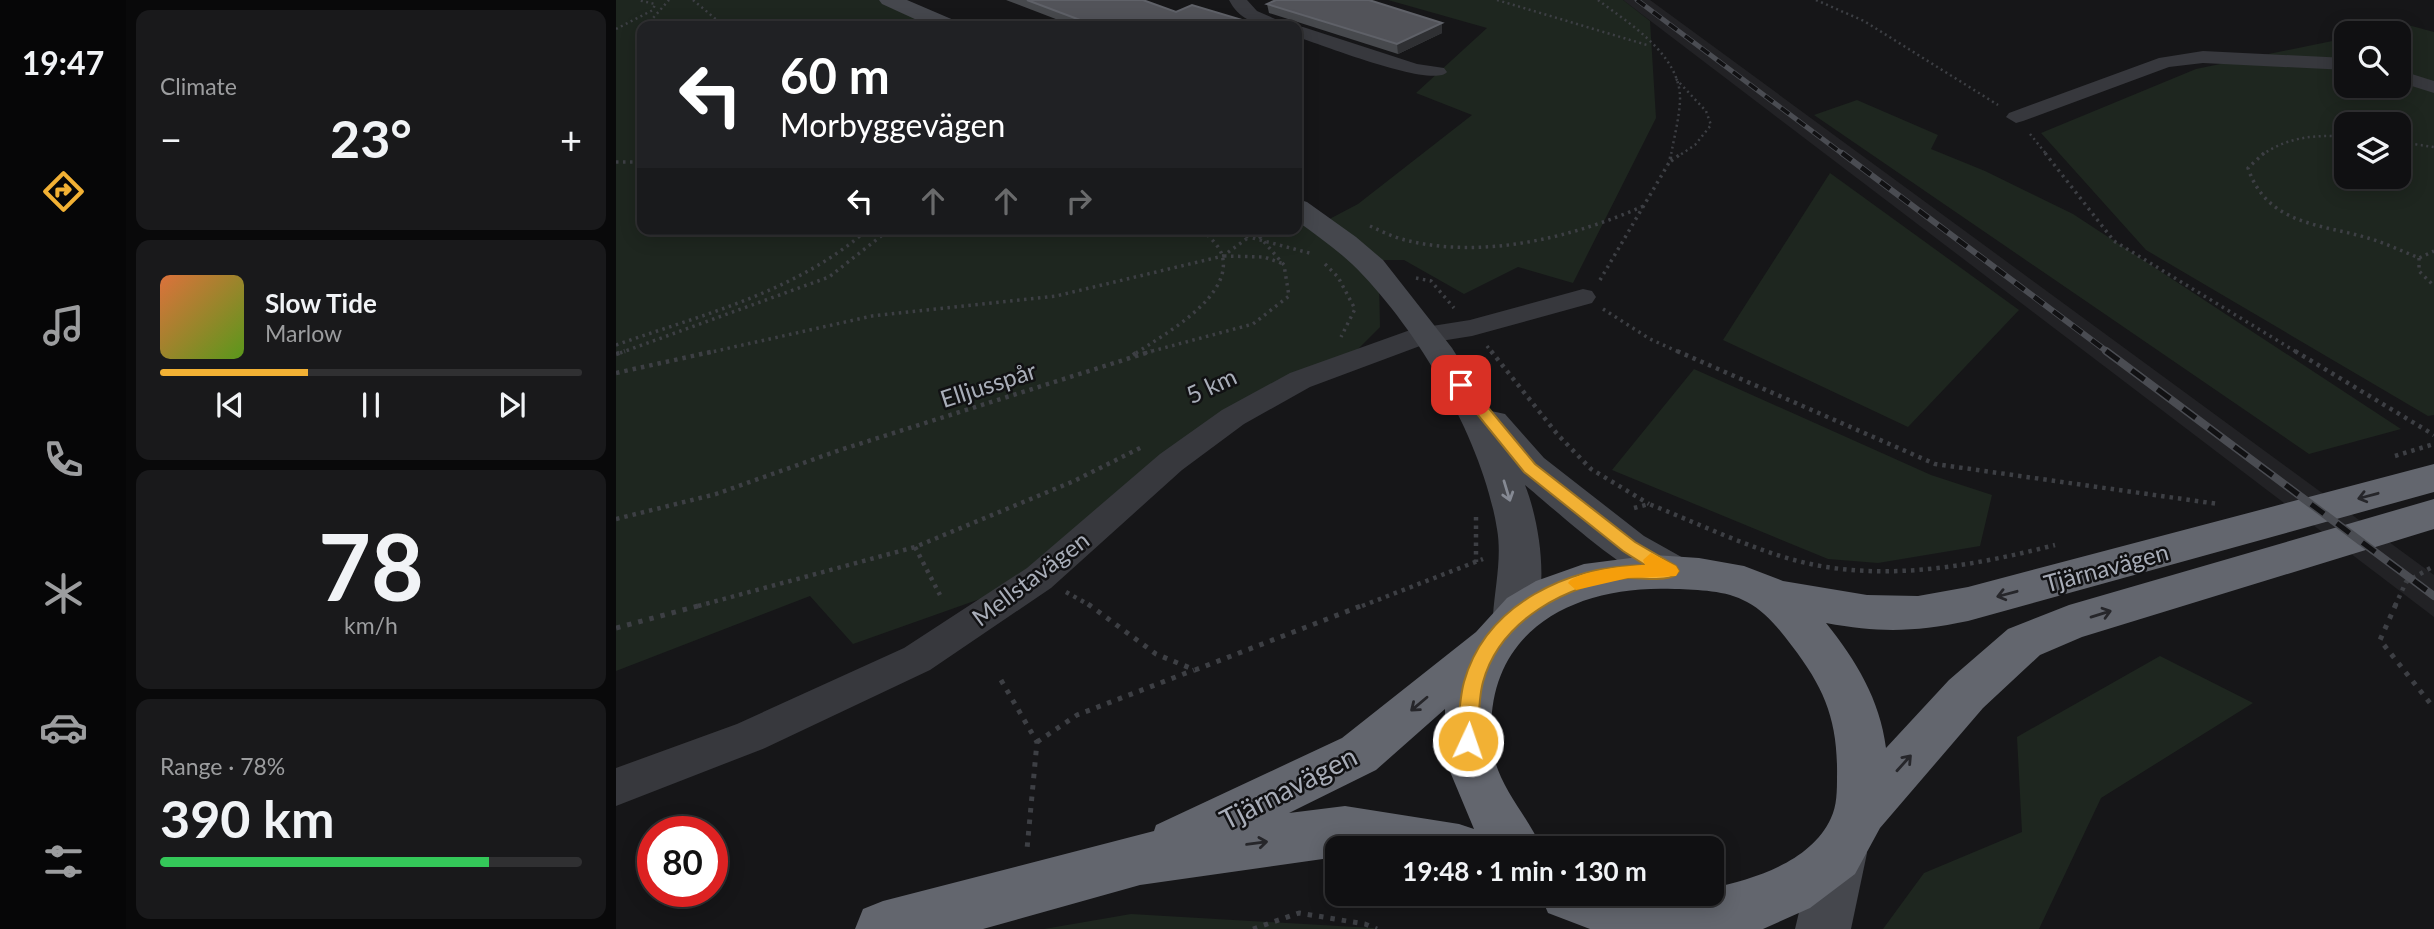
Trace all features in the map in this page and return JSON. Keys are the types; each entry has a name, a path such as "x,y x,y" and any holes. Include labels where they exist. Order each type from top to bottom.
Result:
{"highway":[{"name":"Tjärnavägen","path":"1140,859 1359,754 1502,629 1562,589 1591,578 1628,572 1670,571 1724,578 1773,596 1867,613 1917,614 1982,601 2434,478"},
{"name":"Tjärnavägen","path":"1609,906 1654,918 1703,917 1747,908 1788,892 1850,833 1966,694 2024,642 2069,623 2434,514"},
{"path":"1773,596 1830,660 1846,687 1855,713 1861,745 1850,833"},
{"path":"1502,629 1473,682 1468,741 1472,768 1498,824 1507,836"},
{"name":"Tjärnavägen","path":"883,929 1140,859 1345,831 1377,836"}],"street":[{"path":"889,0 937,21"},
{"path":"1238,0 1241,9 1268,21"},
{"path":"1302,33 1414,69 1437,72"},
{"path":"2016,117 2166,62 2203,57 2334,63"},
{"path":"2411,80 2434,87"},
{"path":"1311,229 1371,267 1530,468 1629,547 1670,571"},
{"name":"Mellstavägen","path":"616,787 751,736 917,659 1039,578 1171,462 1233,417 1300,380 1434,350 1472,328 1583,297"},
{"path":"1434,350 1480,422 1506,486 1518,530 1502,629"},
{"path":"1823,929 1850,833"},
{"path":"1575,906 1592,929"}],"path":[{"path":"616,29 653,10 655,4 638,0"},
{"path":"650,21 668,0"},
{"path":"693,0 718,21"},
{"path":"1497,0 1569,19 1648,45"},
{"path":"1598,0 1631,25 1648,45 1672,65 1681,99 1670,161 1609,266 1583,297 1650,339 1935,464 2219,504"},
{"path":"1816,0 1896,40 2016,117 2114,241 2434,435"},
{"path":"1670,161 1695,145 1711,125 1706,111 1675,78"},
{"path":"2334,138 2279,143 2259,153 2248,168 2254,186 2277,207 2304,224 2368,238 2419,258 2434,251"},
{"path":"2411,144 2434,147"},
{"path":"616,162 637,162"},
{"path":"1311,229 1359,222 1404,240 1446,246 1513,244 1599,226 1646,205"},
{"path":"616,345 804,277 855,244 863,235"},
{"path":"616,354 829,277 882,235"},
{"path":"1129,357 1203,306 1223,276 1223,256 1207,235"},
{"path":"1242,235 1263,241 1287,235"},
{"path":"1257,235 1284,265"},
{"path":"1223,256 1249,237"},
{"path":"616,373 872,316 1056,296 1223,256 1264,257 1284,265"},
{"path":"2419,258 2419,271 2434,286"},
{"path":"1323,262 1338,278 1355,309 1343,335 1334,342"},
{"name":"Elljusspår","path":"616,519 716,494 840,450 1129,357 1252,324 1289,296 1284,265"},
{"path":"1371,267 1431,281 1558,435 1591,468 1649,504"},
{"path":"616,628 915,548 1074,481 1145,445"},
{"path":"915,548 940,595"},
{"path":"2434,566 2406,582 2380,640 2434,708"},
{"path":"1037,742 1077,715 1195,670"},
{"path":"1001,680 1037,742 1031,784 1027,850"},
{"path":"1253,929 1299,913 1365,924 1377,929"}],"shaded area":[{"path":"616,0 889,0 937,21 637,21 637,235 1302,235 1302,211 1320,224 1358,204 1472,115 1416,93 1487,28 1388,0 1623,0 1650,21 1656,118 1573,283 1518,267 1464,294 1404,260 1372,260 1379,282 1380,327 1356,351 1295,376 1039,578 853,644 810,596 616,671"},
{"path":"1623,0 1650,0 2434,575 2434,617"},
{"path":"2411,26 2434,32 2434,415 2428,416 2146,250 2041,133 2196,69 2334,41 2334,98 2411,98"},
{"path":"1857,100 1938,135 1931,149 1985,171 2073,214 2401,429 2309,454 1814,115"},
{"path":"1830,173 2019,310 1908,427 1723,340"},
{"path":"1694,369 1931,475 1992,495 1980,546 1878,563 1828,559 1612,470"},
{"path":"2160,656 2253,703 2101,798 2039,929 1883,929 1924,873 2022,832 2017,737"},
{"path":"1131,914 1373,928 1375,929 1044,929"}],"building":[{"path":"1027,0 1143,0 1176,12 1192,5 1239,19 1234,21 1083,21"},
{"path":"1276,0 1369,0 1442,23 1397,44 1267,4"}],"railway":[{"path":"1637,0 1844,155"},
{"path":"1842,153 2109,353"},
{"path":"2106,351 2434,596"}],"slow traffic":[{"path":"1576,583 1628,572 1670,571 1651,560"}],"route":[{"path":"1461,385 1530,468 1629,547 1670,571 1628,572 1591,578 1562,589 1515,615 1490,644 1473,682 1468,711 1468,741"}]}
